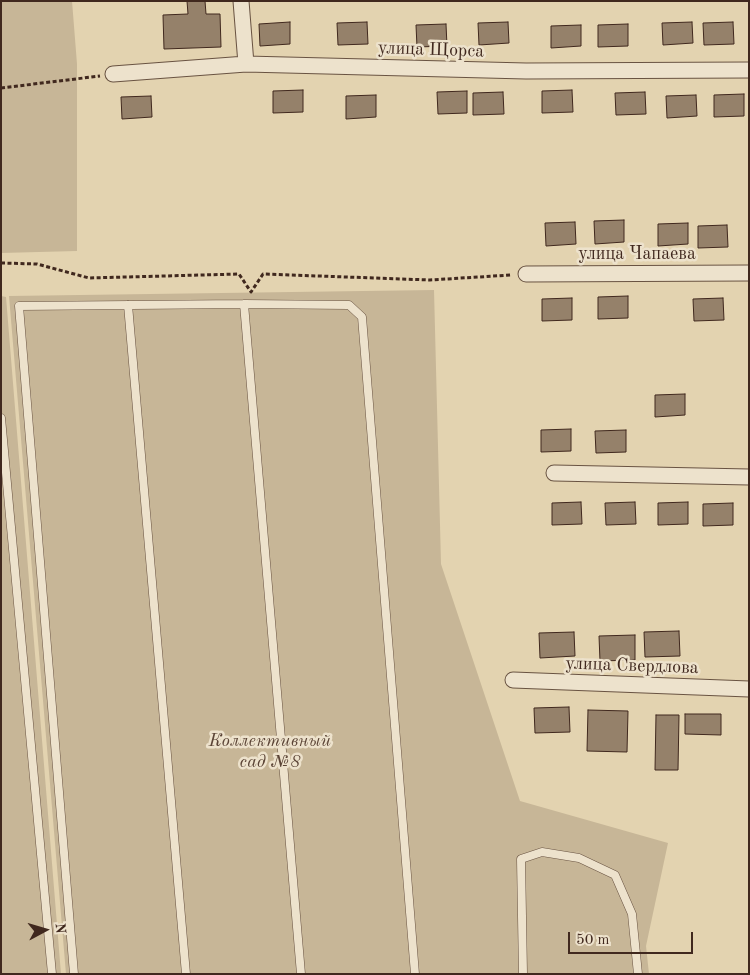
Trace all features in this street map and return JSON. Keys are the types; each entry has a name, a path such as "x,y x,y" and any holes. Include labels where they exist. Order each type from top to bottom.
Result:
{"street":[{"path":"241,1 246,64"},
{"name":"улица Щорса","path":"113,74 246,64 526,71 749,70"},
{"name":"улица Чапаева","path":"526,274 749,272"},
{"path":"554,473 749,477"},
{"name":"улица Свердлова","path":"513,680 749,689"}],"lane":[{"path":"244,304 300,974"},
{"path":"128,305 186,974"},
{"path":"74,974 18,306 349,305 362,317 415,974"},
{"path":"1,418 52,974"},
{"path":"523,974 521,859 542,852 579,858 615,875 632,914 638,974"}],"path":[{"path":"1,88 113,74"},
{"path":"1,263 38,264 89,278 239,274 251,292 263,274 430,280 526,274"}],"green space":[{"path":"1,1 72,1 77,64 77,251 1,253"},
{"name":"Коллективный сад №8","path":"434,290 441,564 520,801 668,843 646,946 649,974 66,974 9,296"},
{"path":"1,296 6,297 61,974 1,974"}],"building":[{"path":"187,1 205,1 206,14 220,14 221,47 164,49 163,15 188,14"},
{"path":"290,22 290,44 260,46 259,24"},
{"path":"367,22 368,44 338,45 337,23"},
{"path":"508,22 509,43 479,45 478,23"},
{"path":"692,22 693,43 663,45 662,23"},
{"path":"733,22 734,44 704,45 703,23"},
{"path":"446,24 447,46 417,47 416,25"},
{"path":"628,24 628,46 598,47 598,25"},
{"path":"581,25 581,46 551,48 551,26"},
{"path":"303,90 303,112 273,113 273,91"},
{"path":"572,90 573,112 542,113 542,91"},
{"path":"467,91 467,113 438,114 437,92"},
{"path":"503,92 504,114 473,115 473,93"},
{"path":"645,92 646,114 616,115 615,93"},
{"path":"744,94 744,116 714,117 714,95"},
{"path":"376,95 376,117 346,119 346,96"},
{"path":"696,95 697,116 667,118 666,96"},
{"path":"151,96 152,117 122,119 121,97"},
{"path":"624,220 624,242 595,244 594,221"},
{"path":"575,222 576,244 546,246 545,223"},
{"path":"688,223 688,244 658,246 658,224"},
{"path":"727,225 728,247 698,248 698,226"},
{"path":"628,296 628,318 598,319 598,297"},
{"path":"572,298 572,320 542,321 542,299"},
{"path":"723,298 724,320 694,321 693,299"},
{"path":"685,394 685,415 655,417 655,395"},
{"path":"571,429 571,451 541,452 541,430"},
{"path":"626,430 626,452 596,453 595,431"},
{"path":"581,502 582,524 552,525 552,503"},
{"path":"635,502 636,524 606,525 605,503"},
{"path":"688,502 688,524 658,525 658,503"},
{"path":"733,503 733,525 703,526 703,504"},
{"path":"679,631 680,656 645,657 644,632"},
{"path":"574,632 575,656 540,658 539,633"},
{"path":"635,635 635,660 600,661 599,636"},
{"path":"569,707 570,732 535,733 534,708"},
{"path":"588,710 628,711 627,752 587,751"},
{"path":"685,714 721,714 721,735 685,734"},
{"path":"656,715 679,715 678,770 655,770"}]}
